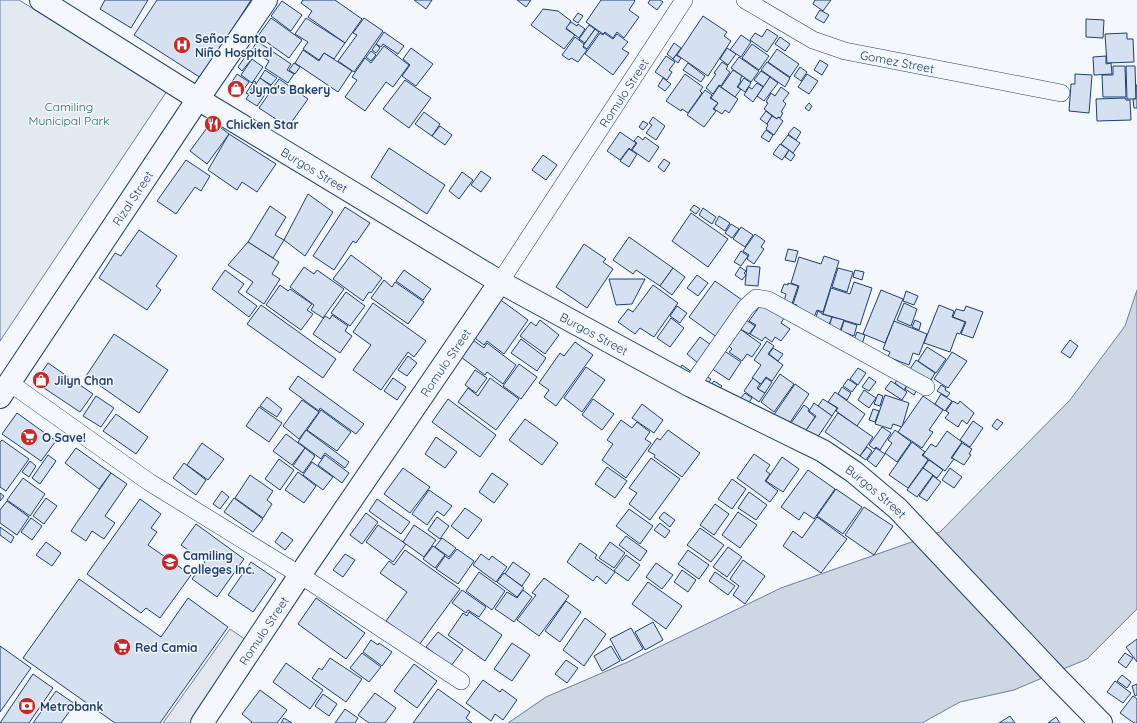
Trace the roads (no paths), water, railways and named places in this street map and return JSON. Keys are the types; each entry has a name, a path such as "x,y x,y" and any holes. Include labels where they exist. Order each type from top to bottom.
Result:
{"street":[{"name":"Burgos Street","path":"41,0 198,99 500,282 691,386 823,451 854,472 898,509 1101,723"},
{"name":"Rizal Street","path":"5,390 198,99 266,0"},
{"name":"Romulo Street","path":"202,723 500,282 684,0"},
{"name":"Gomez Street","path":"745,0 813,40 845,51 1061,93"},
{"path":"691,386 746,307 756,298 768,300 926,387"},
{"path":"5,390 300,576 461,680"}],"place":[{"name":"Señor Santo Niño Hospital","path":"182,45"},
{"name":"Jyna's Bakery","path":"236,89"},
{"name":"Chicken Star","path":"213,124"},
{"name":"Jilyn Chan","path":"41,380"},
{"name":"O Save!","path":"29,437"},
{"name":"Camiling Colleges Inc.","path":"170,562"},
{"name":"Red Camia","path":"122,647"},
{"name":"Metrobank","path":"27,706"}],"park label":[{"name":"Camiling Municipal Park","path":"69,113"}]}
